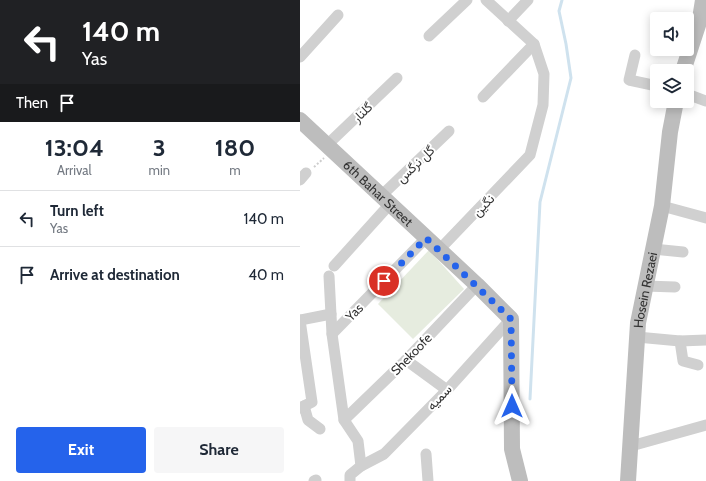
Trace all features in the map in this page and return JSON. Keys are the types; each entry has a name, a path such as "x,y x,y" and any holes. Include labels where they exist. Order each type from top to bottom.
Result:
{"street":[{"path":"429,36 467,0"},
{"path":"483,97 534,44 486,0"},
{"path":"508,21 528,0"},
{"path":"685,64 700,19 703,0"},
{"path":"300,57 338,15"},
{"name":"نگین","path":"439,250 530,155 543,105 544,74 534,44"},
{"path":"635,55 629,80 650,84"},
{"name":"گلنار","path":"330,148 397,78"},
{"path":"694,97 706,101"},
{"name":"Hosein Rezaei","path":"628,481 638,323 662,206 670,132 675,108"},
{"name":"6th Bahar Street","path":"300,120 477,285 511,319"},
{"name":"گل نرگس","path":"330,314 331,271 385,200 449,131"},
{"path":"662,206 706,218"},
{"name":"Yas","path":"332,334 426,238"},
{"path":"652,249 683,252"},
{"name":"Shekoofe","path":"344,420 406,360 477,285"},
{"path":"646,286 675,287"},
{"path":"320,429 308,420 302,407 312,402 300,320 330,314 344,420 358,441 361,466 350,475 350,481"},
{"path":"511,319 512,449 520,481"},
{"name":"سمیه","path":"361,466 384,454 447,390 511,319"},
{"path":"637,337 680,341 706,340"},
{"path":"680,341 683,361 698,365"},
{"path":"406,360 447,390"},
{"path":"631,446 706,425"},
{"path":"426,454 428,481"}],"path":[{"path":"303,176 330,148"}],"shaded area":[{"path":"429,250 464,289 413,339 378,304"}],"waterway":[{"path":"530,399 540,202 571,78 559,11 562,0"}],"route":[{"path":"384,281 426,238 477,285 511,319 512,406"}]}
